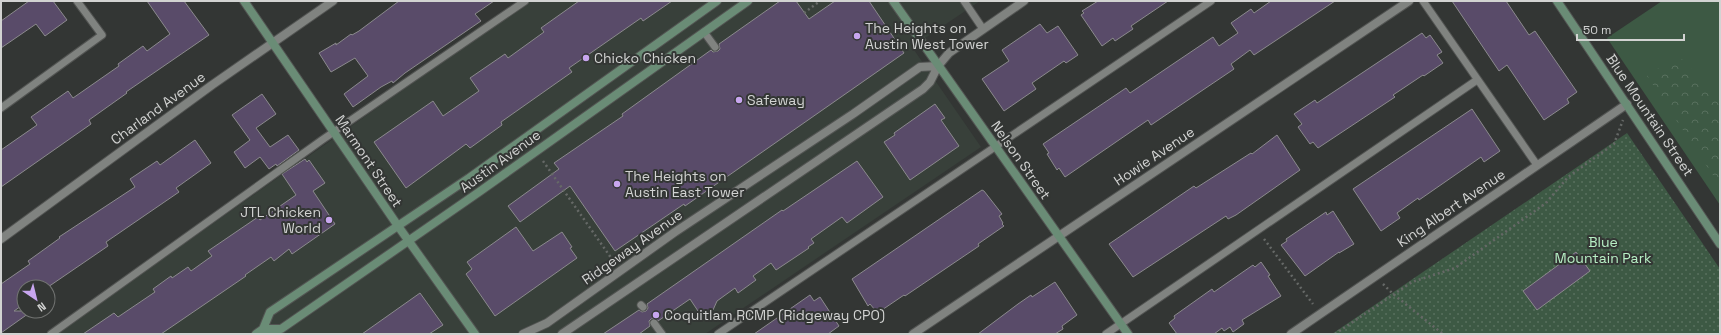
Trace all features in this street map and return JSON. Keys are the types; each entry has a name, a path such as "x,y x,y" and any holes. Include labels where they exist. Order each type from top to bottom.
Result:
{"main road":[{"name":"Marmont Street","path":"244,1 408,241 475,334"},
{"name":"Austin Avenue","path":"259,332 270,312 469,178 717,1"},
{"name":"Austin Avenue","path":"259,332 281,329 748,1"},
{"name":"Nelson Street","path":"893,1 1128,334"},
{"name":"Blue Mountain Street","path":"1557,1 1720,244"}],"street":[{"name":"Charland Avenue","path":"1,239 272,43 333,1"},
{"path":"562,334 923,89 930,82 938,66 954,48 1024,1"},
{"name":"Howie Avenue","path":"913,334 1409,1"},
{"name":"Ridgeway Avenue","path":"523,334 547,323 620,271 920,67 938,66"},
{"name":"King Albert Avenue","path":"1291,334 1627,104"}],"lane":[{"path":"1,108 102,35 77,1"},
{"path":"51,334 334,132 525,1"},
{"path":"964,1 963,2 983,29"},
{"path":"718,334 1211,1"},
{"path":"1423,1 1537,165"},
{"path":"704,32 715,47"},
{"path":"1106,334 1478,80"},
{"path":"654,324 662,334"}],"path":[{"path":"804,13 820,1"},
{"path":"1335,334 1412,282 1454,268 1546,203 1568,177 1614,144 1627,104"},
{"path":"543,161 620,271"},
{"path":"1268,244 1313,304"},
{"path":"1376,276 1393,294 1443,334"}],"shaded area":[{"path":"529,1 980,1 912,47 981,147 705,334 56,334"}],"green space":[{"path":"1662,1 1720,1 1720,205 1607,38"},
{"path":"1678,55 1720,99 1720,186 1647,76"},
{"name":"Blue Mountain Park","path":"1627,133 1720,269 1720,334 1332,334"}],"building":[{"path":"29,1 53,1 67,20 45,36 36,24 1,48 1,21"},
{"path":"147,1 184,1 209,35 126,92 127,93 89,120 91,124 1,187 1,150 37,125 31,117 68,91 73,98 119,66 118,64 143,46 147,51 170,34"},
{"path":"399,1 494,1 475,14 481,21 405,73 393,83 392,81 381,87 353,107 344,94 368,76 355,58 331,72 319,53 336,43 336,45 351,34 352,35 359,31"},
{"path":"579,1 672,1 643,21 641,18 569,68 572,72 501,122 502,125 470,148 466,144 406,188 374,142 433,101 443,116 479,91 470,78 505,54 508,58 544,32 541,28"},
{"name":"Safeway","path":"780,1 796,1 809,19 835,1 869,1 904,53 685,206 684,204 615,251 570,186 520,222 508,206 559,169 554,163 623,116 622,114 711,50 713,52 718,51 720,49 719,44"},
{"path":"1098,1 1168,1 1131,26 1133,29 1115,41 1113,38 1102,46 1081,15 1084,13 1082,11"},
{"path":"1271,1 1335,1 1254,55 1250,50 1231,64 1234,69 1151,125 1148,120 1065,177 1059,168 1057,170 1047,154 1049,153 1043,144 1126,88 1130,93 1213,37 1219,46 1238,33 1231,23 1251,9 1254,13"},
{"path":"1452,1 1506,1 1529,35 1535,31 1577,92 1567,99 1569,103 1544,120 1507,65 1499,71"},
{"path":"1040,24 1047,33 1058,26 1078,55 1066,63 1064,61 1032,83 1036,89 1004,111 982,79 1009,61 1002,50"},
{"path":"1422,33 1426,38 1430,35 1442,52 1437,55 1443,63 1393,95 1395,97 1318,148 1313,142 1310,144 1298,127 1302,124 1294,114 1315,100 1317,103"},
{"path":"262,94 276,114 256,128 270,147 288,135 299,150 277,166 276,164 269,169 260,157 245,168 234,152 250,140 232,115"},
{"path":"935,104 945,118 941,120 959,146 910,180 884,142 895,135 894,133"},
{"path":"1472,109 1500,151 1484,162 1481,157 1419,200 1418,198 1397,213 1400,218 1381,231 1353,189"},
{"path":"1277,135 1300,170 1236,215 1228,219 1226,216 1133,277 1109,244 1194,186 1196,188 1251,153 1252,154"},
{"path":"195,140 211,163 176,188 179,192 106,242 108,246 56,282 56,279 16,279 16,310 14,311 16,311 16,319 21,319 1,333 1,284 30,264 28,261 60,238 59,237 135,187 130,179 157,161 160,165"},
{"path":"305,159 307,162 309,160 325,183 313,191 335,224 292,254 289,249 274,261 271,257 245,275 246,276 161,334 83,334 114,313 118,317 155,292 153,289 171,276 172,278 188,267 191,271 212,256 208,251 258,217 260,220 296,195 282,174"},
{"path":"857,161 883,197 847,223 842,217 811,239 814,243 808,247 809,248 776,270 771,263 753,276 756,280 738,293 735,288 717,301 713,310 702,317 690,299 658,321 656,318 651,319 649,321 650,326 639,334 603,334 639,310 642,312 646,311 648,308 647,304 782,210 783,211"},
{"path":"982,190 1002,214 999,216 1004,226 978,244 979,246 879,312 870,304 868,306 852,279"},
{"path":"1333,211 1354,244 1339,252 1305,276 1281,245 1287,241 1286,239 1326,212 1327,215"},
{"path":"516,227 533,251 562,232 577,258 495,316 466,274 472,269 467,262"},
{"path":"1576,252 1590,271 1537,310 1523,291"},
{"path":"1261,262 1281,296 1242,320 1244,324 1233,332 1230,327 1224,331 1222,328 1214,334 1177,334 1169,323 1175,318 1174,316 1212,289 1214,292 1253,265 1255,267"},
{"path":"1055,282 1077,315 1062,326 1063,329 1055,334 978,334 1031,295 1032,297"},
{"path":"420,293 443,325 429,334 362,334"},
{"path":"810,295 814,301 820,297 839,326 828,334 754,334"}],"place":[{"name":"The Heights on Austin West Tower","path":"857,36"},
{"name":"Chicko Chicken","path":"586,58"},
{"name":"Safeway","path":"739,100"},
{"name":"The Heights on Austin East Tower","path":"617,184"},
{"name":"JTL Chicken World","path":"329,220"},
{"name":"Coquitlam RCMP (Ridgeway CPO)","path":"656,315"}]}
